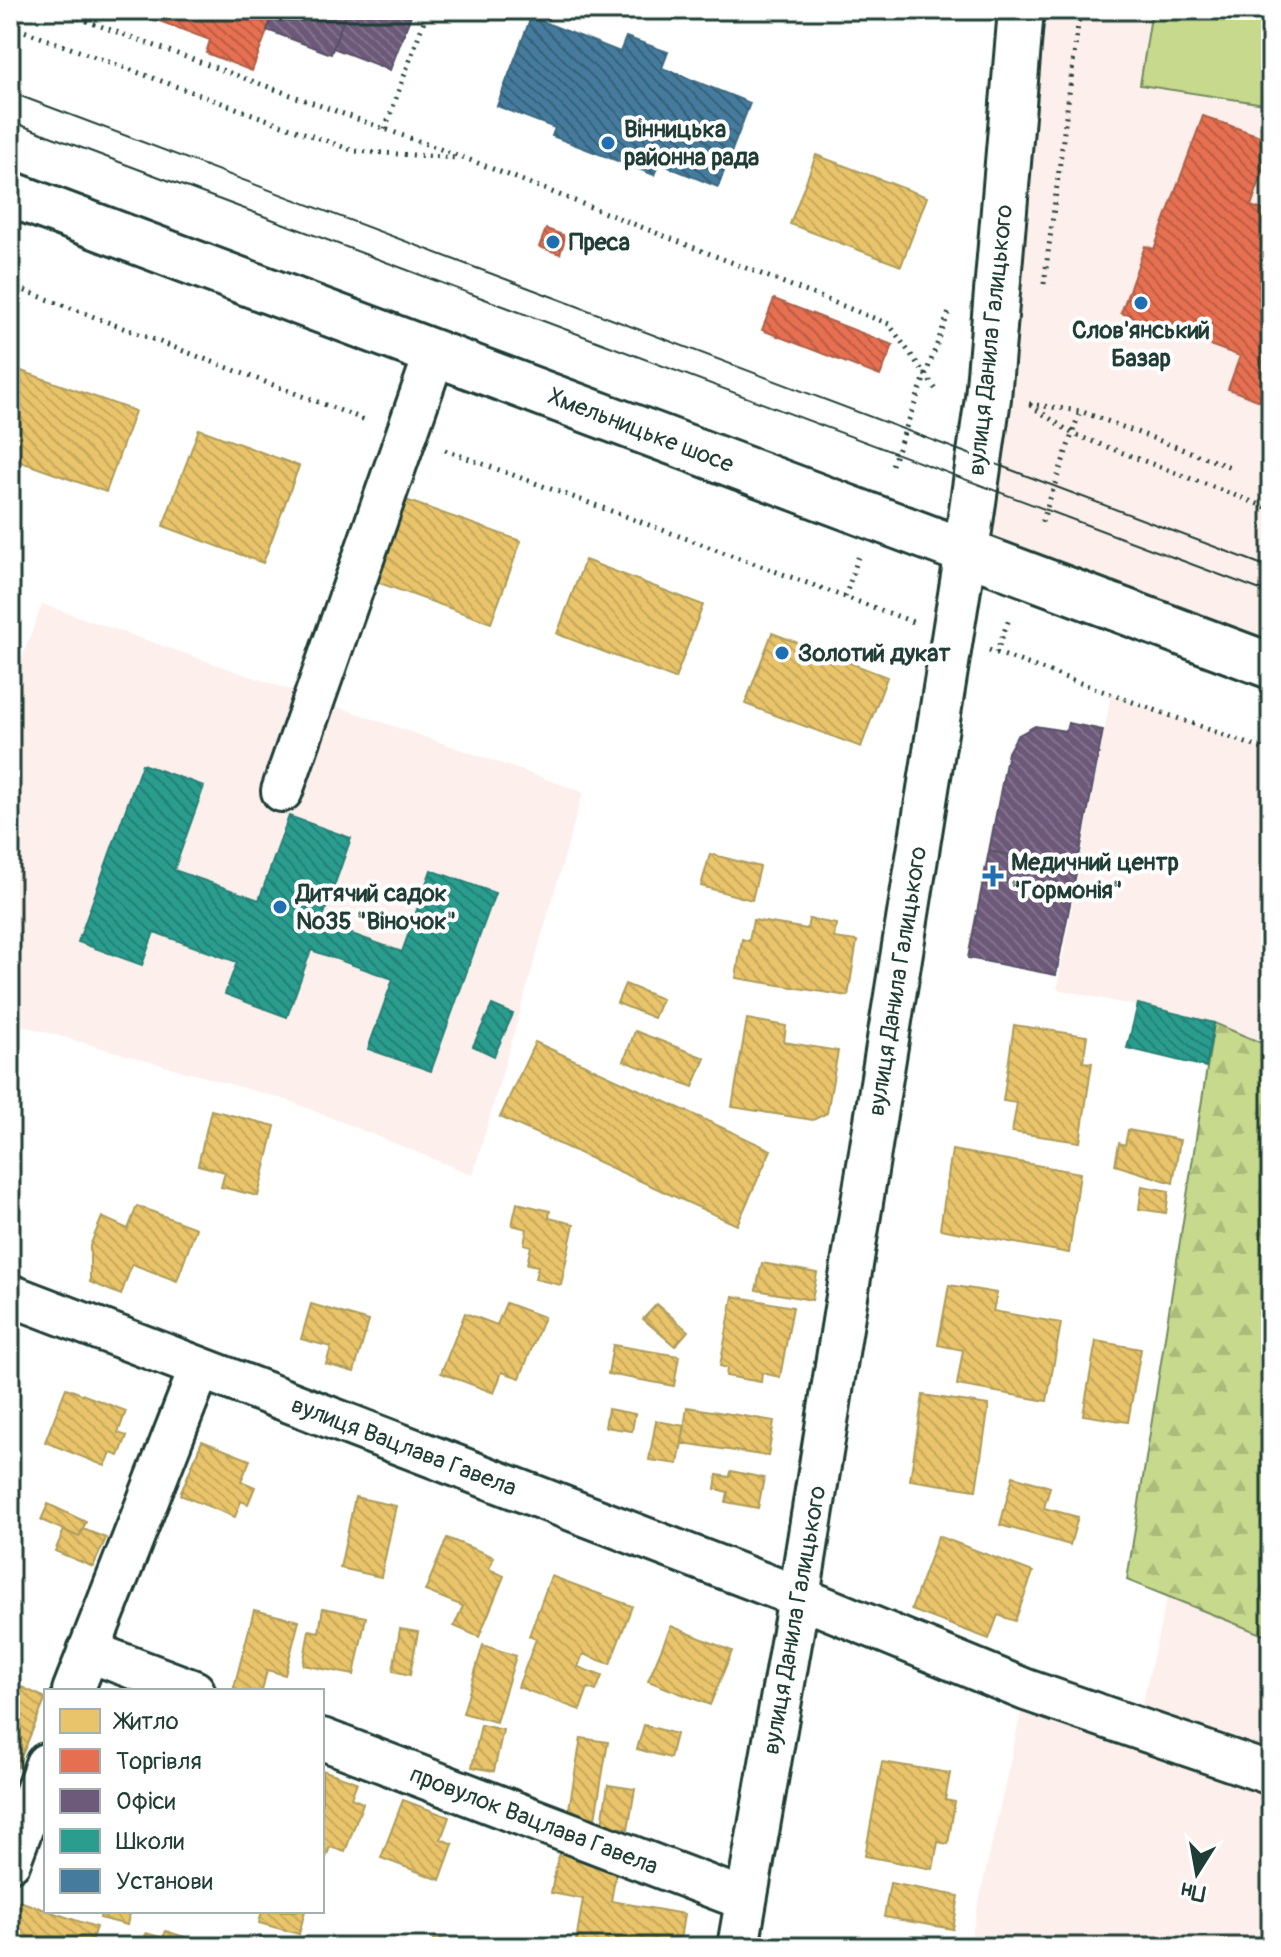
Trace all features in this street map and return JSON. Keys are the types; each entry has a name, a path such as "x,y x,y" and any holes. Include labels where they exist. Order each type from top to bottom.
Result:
{"main road":[{"name":"вулиця Данила Галицького","path":"966,551 988,398 1021,10"},
{"name":"Хмельницьке шосе","path":"10,194 1271,666"}],"street":[{"path":"282,791 435,353"},
{"name":"вулиця Данила Галицького","path":"738,1947 799,1597 966,551"},
{"name":"вулиця Вацлава Гавела","path":"10,1295 799,1597 1026,1690 1271,1774"},
{"path":"74,1689 200,1368"},
{"path":"88,1651 189,1689"},
{"name":"провулок Вацлава Гавела","path":"324,1740 746,1900"},
{"path":"10,1861 44,1769"}],"path":[{"path":"56,10 465,158 889,324 937,391"},
{"path":"385,130 428,10"},
{"path":"1043,294 1080,10"},
{"path":"10,26 354,151 465,158"},
{"path":"10,285 406,435 1271,752"},
{"path":"892,465 924,375"},
{"path":"1233,468 1080,411 1028,404 1073,434 1271,509"},
{"path":"1042,522 1080,411"},
{"path":"845,597 862,546"},
{"path":"996,653 1009,619"}],"shaded area":[{"path":"1022,10 1271,10 1271,643 971,530"},
{"name":"Дитячий садок №35 \"Віночок\"","path":"42,604 583,792 473,1175 290,1101 10,1022 10,691"},
{"path":"1111,695 1271,752 1271,1947 969,1947 1026,1690 1137,1727 1167,1597 1127,1580 1214,1023 1057,989"}],"green space":[{"path":"1152,10 1271,12 1271,105 1140,85"},
{"path":"1214,1023 1271,1047 1271,1638 1127,1580"}],"building: Житло":[{"path":"816,155 927,197 901,266 790,224"},
{"path":"10,367 135,411 106,492 10,458"},
{"path":"199,429 299,466 263,563 163,526"},
{"path":"400,498 521,541 491,623 371,580"},
{"path":"585,560 703,605 675,679 557,634"},
{"path":"772,633 887,677 861,747 745,704"},
{"path":"710,854 760,867 752,900 701,886"},
{"path":"809,919 836,924 834,938 857,941 848,996 736,978 742,939 749,941 753,920 807,929"},
{"path":"625,984 662,999 654,1018 617,1003"},
{"path":"747,1019 786,1026 784,1042 838,1051 827,1113 813,1120 732,1107"},
{"path":"1014,1025 1087,1036 1083,1062 1092,1063 1080,1142 1012,1132 1017,1103 1003,1101"},
{"path":"635,1031 705,1058 693,1087 624,1061"},
{"path":"535,1042 771,1150 737,1225 500,1117"},
{"path":"211,1110 275,1126 258,1196 221,1187 225,1172 198,1165"},
{"path":"1128,1130 1180,1140 1173,1183 1115,1165 1119,1143 1125,1145"},
{"path":"952,1150 1080,1173 1069,1253 940,1229"},
{"path":"1142,1186 1169,1191 1166,1213 1139,1209"},
{"path":"517,1203 550,1211 549,1218 574,1224 561,1285 535,1279 538,1266 527,1264 531,1246 524,1244 527,1229 512,1225"},
{"path":"137,1206 196,1228 177,1281 132,1264 121,1295 90,1282 90,1246 102,1217 128,1229"},
{"path":"762,1263 817,1273 812,1300 756,1290"},
{"path":"949,1285 997,1293 993,1311 1061,1323 1047,1401 957,1385 963,1350 938,1345"},
{"path":"733,1296 793,1307 780,1377 762,1373 761,1382 726,1376 727,1368 720,1366"},
{"path":"506,1303 544,1317 520,1378 502,1372 494,1393 441,1373 465,1313 497,1325"},
{"path":"311,1304 369,1321 354,1372 326,1364 331,1347 301,1339"},
{"path":"657,1304 688,1331 675,1346 643,1319"},
{"path":"1096,1341 1141,1349 1128,1422 1083,1415"},
{"path":"613,1345 679,1356 674,1386 608,1374"},
{"path":"10,1383 20,1387 10,1412"},
{"path":"66,1388 126,1411 118,1433 127,1436 119,1456 111,1453 105,1466 45,1442"},
{"path":"923,1395 989,1405 976,1490 910,1480"},
{"path":"687,1407 774,1421 768,1456 682,1443"},
{"path":"608,1409 635,1414 632,1431 605,1427"},
{"path":"656,1421 685,1426 678,1464 649,1460"},
{"path":"202,1441 250,1460 241,1481 255,1487 248,1504 241,1501 235,1517 180,1495"},
{"path":"731,1471 764,1478 758,1508 726,1502 728,1492 715,1489 717,1475 730,1477"},
{"path":"1013,1476 1050,1487 1044,1508 1078,1517 1070,1545 1000,1525"},
{"path":"355,1497 396,1506 381,1577 340,1568"},
{"path":"48,1504 86,1522 79,1537 41,1520"},
{"path":"83,1529 106,1538 93,1567 55,1551 64,1530 79,1537"},
{"path":"938,1536 1033,1572 1015,1621 998,1615 989,1639 911,1610"},
{"path":"447,1538 494,1557 489,1569 504,1576 479,1637 454,1626 463,1606 425,1591"},
{"path":"551,1576 632,1606 610,1664 583,1654 578,1667 602,1676 596,1691 588,1688 580,1710 518,1687 536,1639 529,1636"},
{"path":"323,1608 366,1617 354,1675 303,1665 309,1630 319,1632"},
{"path":"254,1610 299,1621 285,1675 267,1670 262,1689 234,1689"},
{"path":"671,1626 732,1651 710,1705 648,1681"},
{"path":"400,1629 418,1632 410,1675 393,1671"},
{"path":"483,1645 516,1656 496,1722 463,1713"},
{"path":"10,1682 44,1697 44,1703 14,1774 10,1773"},
{"path":"481,1725 503,1730 494,1771 472,1767"},
{"path":"644,1725 676,1734 670,1758 637,1749"},
{"path":"581,1738 608,1742 594,1824 567,1820"},
{"path":"882,1762 950,1773 945,1800 955,1802 948,1844 938,1842 933,1869 865,1856"},
{"path":"324,1771 357,1782 351,1798 363,1803 345,1852 330,1847 324,1863"},
{"path":"608,1785 635,1789 628,1829 602,1824"},
{"path":"403,1800 449,1817 441,1839 453,1844 440,1880 381,1858"},
{"path":"559,1852 618,1862 611,1901 684,1914 679,1947 575,1947 583,1899 551,1893"},
{"path":"890,1883 959,1896 953,1929 884,1917"},
{"path":"19,1901 44,1909 44,1913 55,1913 96,1927 89,1947 10,1947 10,1930"},
{"path":"101,1913 130,1913 127,1925 100,1918"},
{"path":"262,1913 304,1913 299,1934 259,1923"},
{"path":"166,1931 187,1938 185,1945 193,1947 142,1947 146,1933 163,1938"},
{"path":"435,1937 463,1946 463,1947 432,1947"}],"building: Торгівля":[{"path":"130,10 275,10 252,71 206,53 210,40"},
{"path":"1203,116 1271,140 1271,150 1251,206 1271,213 1271,405 1228,389 1240,356 1121,313 1145,246 1154,249"},
{"name":"Преса","path":"546,229 566,236 560,254 539,247"},
{"path":"774,299 893,345 880,376 762,330"}],"building: Офіси":[{"path":"275,10 347,10 331,54 267,30"},
{"path":"347,10 413,10 390,70 333,48"},
{"path":"1068,723 1103,730 1077,868 989,851 1008,752 1017,736 1035,726 1066,731"},
{"path":"989,851 1077,868 1056,975 968,958"}],"building: Школи":[{"path":"142,764 204,786 174,870 259,900 289,816 351,838 321,923 402,952 431,870 495,893 431,1071 368,1049 393,979 311,950 287,1017 225,994 237,962 154,932 142,965 78,942"},
{"path":"1138,1004 1214,1023 1206,1067 1127,1048"},
{"path":"492,1005 513,1014 494,1056 473,1046"}],"building: Установи":[{"path":"531,17 620,52 626,37 668,52 662,68 750,103 718,187 659,163 654,175 552,136 555,128 497,106"}],"tram line":[{"path":"10,92 1271,568"},
{"path":"10,121 1271,594"}],"place":[{"name":"Вінницька районна рада","path":"608,143"},
{"name":"Преса","path":"553,242"},
{"name":"Слов'янський Базар","path":"1141,303"},
{"name":"Золотий дукат","path":"782,653"},
{"name":"Медичний центр \"Гормонія\"","path":"993,876"},
{"name":"Дитячий садок №35 \"Віночок\"","path":"280,907"}]}
